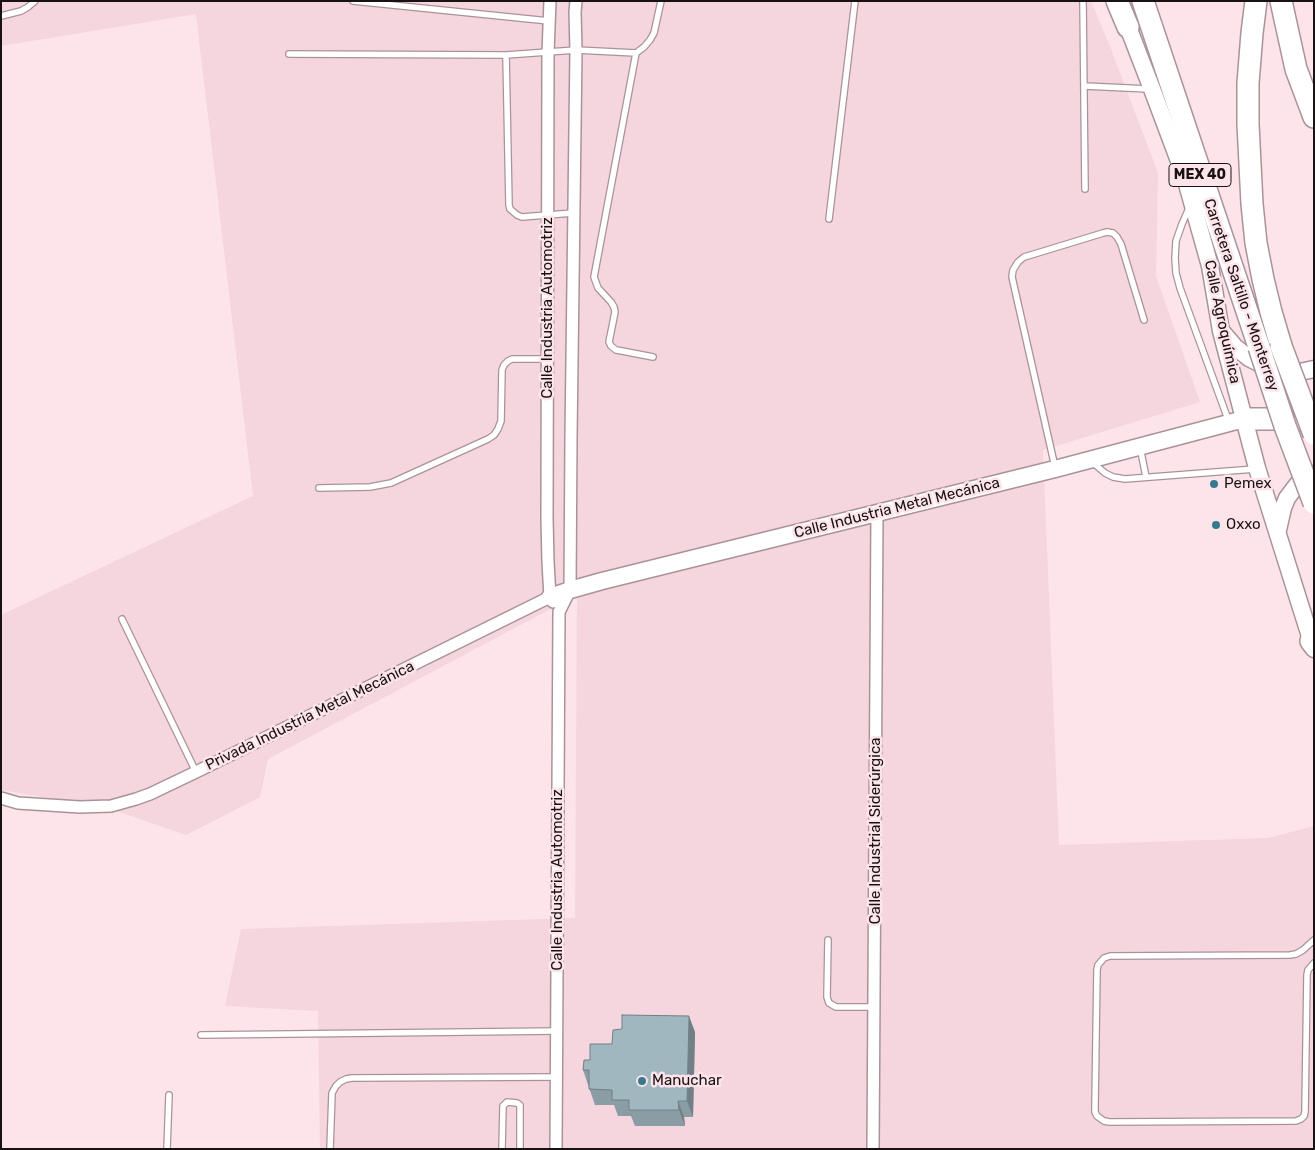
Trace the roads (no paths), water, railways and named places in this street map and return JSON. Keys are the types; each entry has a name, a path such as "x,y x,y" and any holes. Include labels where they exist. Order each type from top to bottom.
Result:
{"highway":[{"path":"1116,1 1128,27"},
{"name":"Carretera Saltillo - Monterrey","path":"1143,1 1259,348 1314,503"},
{"name":"Carretera Saltillo - Monterrey","path":"1256,1 1248,83 1248,124 1256,243 1271,312 1281,346 1314,434"},
{"path":"1281,1 1296,69 1314,117"},
{"path":"1237,421 1294,419 1314,421"}],"street":[{"name":"Calle Industria Automotriz","path":"550,1 548,53 547,518 550,597 559,612"},
{"name":"Calle Industria Automotriz","path":"556,1149 559,612 570,590 576,1"},
{"name":"Calle Agroquímica","path":"1128,27 1185,178 1210,266 1237,421 1257,468 1313,645"},
{"path":"1221,331 1235,347 1263,366 1279,372 1295,373 1314,369"},
{"name":"Calle Industria Metal Mecánica","path":"550,597 570,590 1055,469 1237,421"},
{"path":"1278,533 1283,508 1292,489 1314,474"},
{"name":"Calle Industrial Siderúrgica","path":"873,1149 878,513"},
{"name":"Privada Industria Metal Mecánica","path":"196,772 550,597"},
{"path":"1,798 18,803 40,805 87,808 112,806 150,794 196,772"}],"lane":[{"path":"1,16 28,8 34,1"},
{"path":"353,1 549,21"},
{"path":"288,54 506,55 576,50 636,53 644,47 654,33 661,1"},
{"path":"829,219 855,1"},
{"path":"1083,1 1085,189"},
{"path":"636,53 594,277 598,288 614,307 615,312 609,342 611,346 616,350 652,357"},
{"path":"506,55 509,205 513,213 522,217 574,213"},
{"path":"1084,86 1152,89"},
{"path":"1192,202 1176,241 1176,273 1180,288 1237,421"},
{"path":"1055,469 1012,278 1013,270 1018,262 1031,255 1103,233 1113,233 1121,244 1144,320"},
{"path":"319,488 370,487 391,483 488,439 494,435 501,421 502,370 504,365 512,359 548,359"},
{"path":"1140,447 1146,477"},
{"path":"1089,460 1099,469 1113,477 1125,478 1257,468"},
{"name":"Privada Industria Metal Mecánica","path":"122,619 196,772"},
{"path":"828,940 827,996 829,1003 836,1008 874,1007"},
{"path":"1314,940 1303,950 1290,955 1110,956 1104,958 1098,965 1097,970 1095,1112 1097,1116 1109,1122 1300,1120 1305,1112 1307,975 1308,970 1314,963"},
{"path":"201,1035 557,1031"},
{"path":"330,1149 332,1093 336,1086 346,1079 556,1078"},
{"path":"167,1149 169,1095"},
{"path":"502,1149 503,1106 507,1102 517,1103 520,1106 520,1149"}],"place":[{"name":"Pemex","path":"1214,484"},
{"name":"Oxxo","path":"1216,525"},
{"name":"Manuchar","path":"642,1081"}]}
